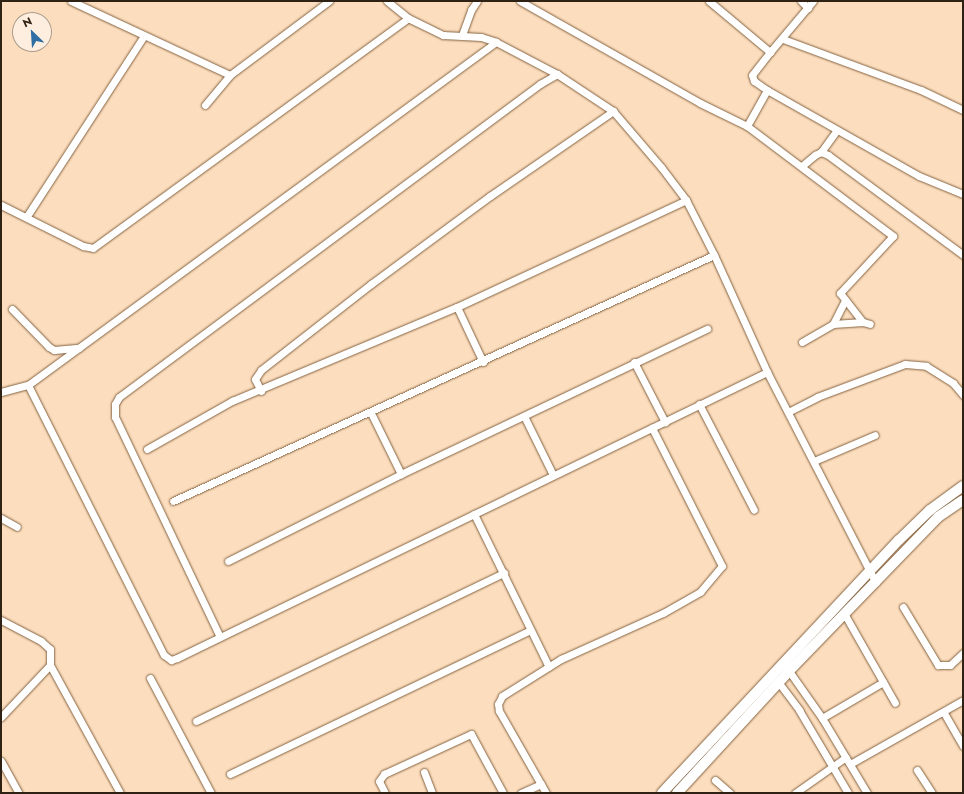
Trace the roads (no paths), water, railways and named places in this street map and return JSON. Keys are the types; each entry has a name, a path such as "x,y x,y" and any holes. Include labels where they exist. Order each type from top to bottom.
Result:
{"main road":[{"path":"662,793 781,664 930,510 963,486"},
{"path":"678,793 779,683 788,671 845,615 938,517 963,500"}],"street":[{"path":"71,1 230,75"},
{"path":"205,104 230,75 329,1"},
{"path":"387,1 408,18 443,35 481,37 496,42 557,74 613,111 661,167 686,200 714,255 768,372 876,583"},
{"path":"462,35 471,10 477,1"},
{"path":"520,1 700,103 747,126 802,165 809,174 893,236 842,289 840,293 866,323 833,324 802,342"},
{"path":"709,1 770,52"},
{"path":"801,1 808,8"},
{"path":"813,1 783,39 770,52 752,78 768,90 919,176 963,194"},
{"path":"1,205 27,216 83,246 89,248 99,245 408,18"},
{"path":"27,216 144,36"},
{"path":"783,39 921,90 963,110"},
{"path":"1,392 28,385 81,348 496,42"},
{"path":"220,637 115,417 115,404 125,393 533,89 557,74"},
{"path":"747,126 768,90"},
{"path":"261,391 255,379 261,370 484,201 613,111"},
{"path":"802,165 821,152 837,130"},
{"path":"821,152 963,255"},
{"path":"147,449 225,405 457,307 686,200"},
{"path":"173,501 371,413 714,255"},
{"path":"833,324 845,300"},
{"path":"457,307 483,362"},
{"path":"12,310 49,347 54,350 81,348"},
{"path":"228,561 401,474 634,362 707,329"},
{"path":"634,362 665,422"},
{"path":"788,412 817,397 905,364 926,366 953,383 963,395"},
{"path":"28,385 164,655 171,660 768,372"},
{"path":"699,404 754,510"},
{"path":"371,413 401,474"},
{"path":"524,416 553,475"},
{"path":"546,793 498,704 502,696 561,659 663,613 694,595 722,566 652,428"},
{"path":"814,461 875,435"},
{"path":"474,514 549,667"},
{"path":"1,518 17,526"},
{"path":"196,721 504,573"},
{"path":"903,607 938,665 950,665 963,653"},
{"path":"845,615 895,703"},
{"path":"1,620 46,644 52,655 50,664 1,717"},
{"path":"230,774 530,630"},
{"path":"50,664 120,793"},
{"path":"788,671 822,718 867,793"},
{"path":"150,678 211,793"},
{"path":"822,718 883,682"},
{"path":"779,683 833,766 848,793"},
{"path":"795,793 833,766 848,761 944,713 963,700"},
{"path":"944,713 963,746"},
{"path":"384,793 379,781 384,774 471,734 503,793"},
{"path":"1,761 19,793"},
{"path":"917,770 932,793"},
{"path":"424,772 432,793"},
{"path":"715,780 730,793"},
{"path":"521,793 541,784"}]}
